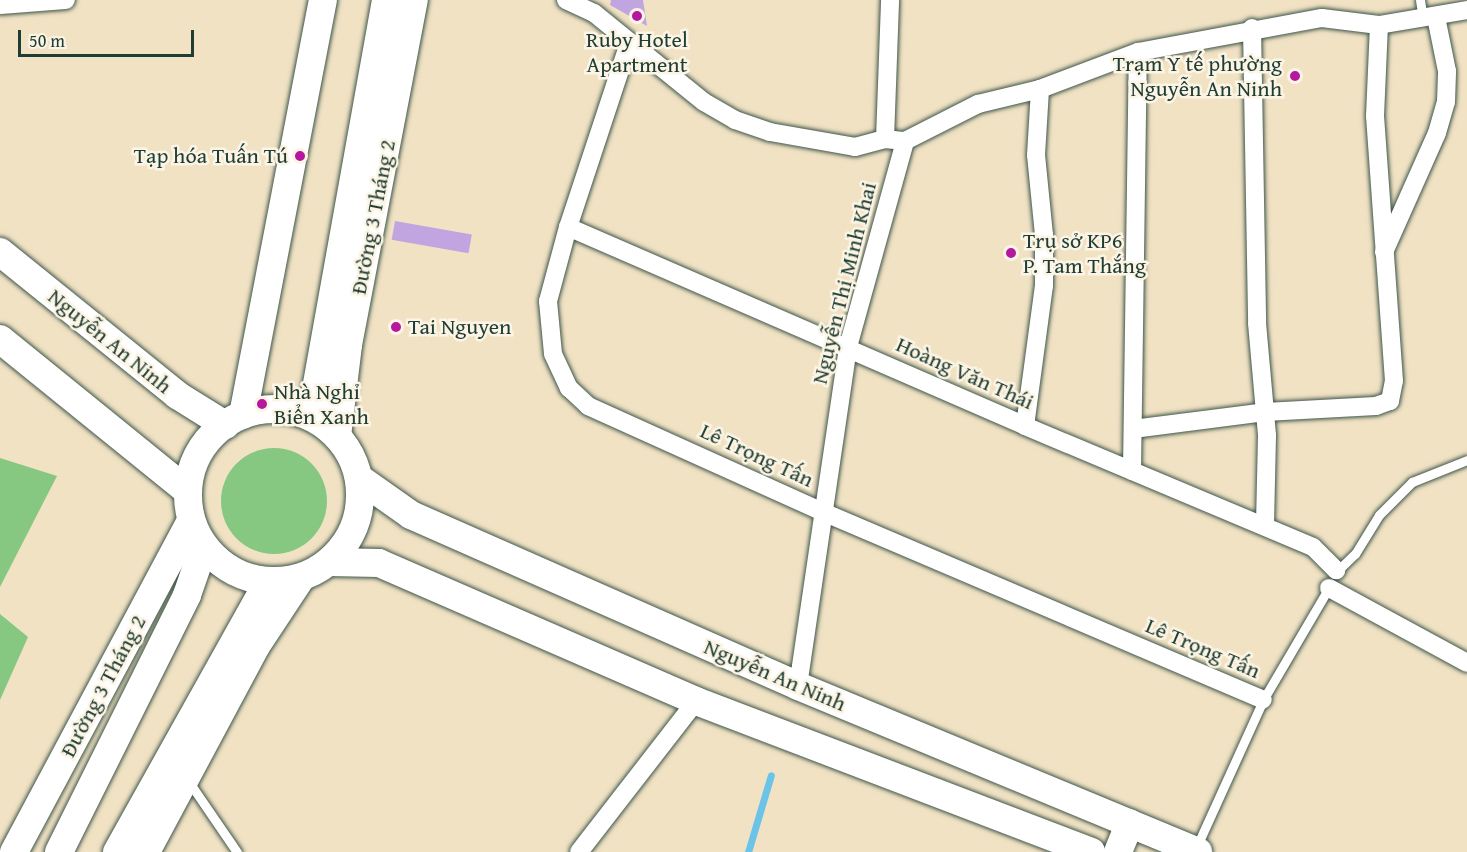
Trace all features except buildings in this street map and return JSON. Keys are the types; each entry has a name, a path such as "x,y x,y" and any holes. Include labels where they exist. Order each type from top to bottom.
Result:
{"main road":[{"path":"244,417 323,0"},
{"path":"244,417 343,0"},
{"name":"Đường 3 Tháng 2","path":"311,417 386,0"},
{"name":"Đường 3 Tháng 2","path":"337,436 348,345 414,0"},
{"name":"Nguyễn An Ninh","path":"0,252 177,395 244,417"},
{"path":"0,339 188,491"},
{"path":"288,410 311,417 337,436 352,456 360,479 360,510 349,539 329,562 301,578 268,582 236,572 204,546 191,520 188,491 193,466 206,443 244,417 288,410"},
{"name":"Nguyễn An Ninh","path":"360,479 411,515 798,686 1197,851"},
{"name":"Đường 3 Tháng 2","path":"14,852 191,520"},
{"name":"Đường 3 Tháng 2","path":"59,852 187,595 204,546"},
{"path":"329,562 379,563 696,701 1091,852"},
{"path":"146,852 256,646 301,578"},
{"path":"117,852 268,582"},
{"path":"1118,852 1130,823"}],"street":[{"path":"0,5 66,0"},
{"path":"567,0 594,13 704,102 735,120 770,132 855,147 885,139 905,141 978,104 1040,89 1138,51 1252,28 1322,18 1379,25 1467,10"},
{"path":"885,139 890,0"},
{"path":"1383,256 1437,133 1446,102 1447,71 1430,18"},
{"path":"1134,429 1265,412 1376,406 1390,400 1394,381 1383,256 1375,116 1379,25"},
{"path":"1252,28 1257,323 1265,412 1265,526"},
{"name":"Lê Trọng Tấn","path":"629,43 568,227 548,301 554,354 569,388 588,406 823,512 1263,700"},
{"path":"1132,471 1138,51"},
{"path":"1025,426 1044,286 1044,234 1036,155 1040,89"},
{"name":"Nguyễn Thị Minh Khai","path":"798,686 848,347 905,141"},
{"name":"Hoàng Văn Thái","path":"568,227 1025,426 1313,547 1336,570"},
{"path":"1329,588 1467,663"},
{"path":"579,852 696,701"}],"lane":[{"path":"1419,0 1430,18"},
{"path":"1197,851 1263,700 1329,588 1336,570 1355,554 1379,515 1412,482 1465,464"},
{"path":"186,778 237,852"}],"green space":[{"path":"274,448 294,452 312,463 323,481 327,501 323,521 312,539 294,550 274,554 254,550 236,539 225,521 221,501 225,481 236,463 254,452"},
{"path":"0,458 57,476 0,587"},
{"path":"0,614 28,637 0,700"}],"waterway":[{"path":"748,852 771,775"}],"place":[{"name":"Ruby Hotel Apartment","path":"637,16"},
{"name":"Trạm Y tế phường Nguyễn An Ninh","path":"1295,76"},
{"name":"Tạp hóa Tuấn Tú","path":"300,156"},
{"name":"Trụ sở KP6 P. Tam Thắng","path":"1011,253"},
{"name":"Tai Nguyen","path":"396,327"},
{"name":"Nhà Nghỉ Biển Xanh","path":"262,404"}]}
